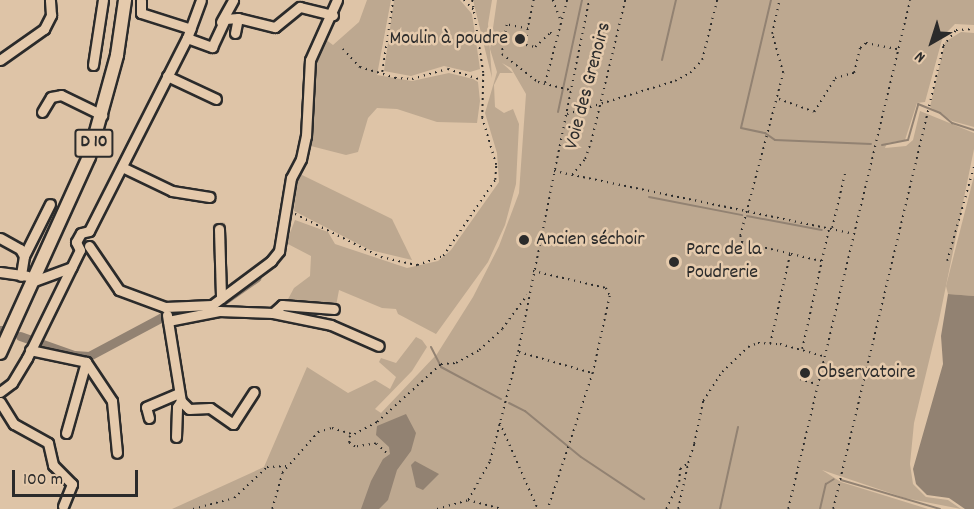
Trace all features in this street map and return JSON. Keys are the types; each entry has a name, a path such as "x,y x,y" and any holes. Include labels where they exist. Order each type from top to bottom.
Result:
{"main road":[{"name":"D 10","path":"2,347 89,157 102,115 125,0"}],"street":[{"path":"0,60 44,29 51,15 50,0"},
{"path":"93,65 102,0"},
{"path":"141,0 141,13 212,47 222,29 221,22 233,0"},
{"path":"201,0 189,34 89,231 81,233 76,242 84,248 120,290 165,307 194,308 212,305 279,251 291,178 301,159 306,136 310,60 333,15 337,0"},
{"path":"221,22 238,18 274,27 300,7 333,15"},
{"path":"235,33 238,18"},
{"path":"167,76 216,99"},
{"path":"42,112 51,97 61,95 102,115"},
{"path":"122,167 172,191 210,197"},
{"path":"21,276 24,256 50,204"},
{"path":"219,229 221,298"},
{"path":"0,238 20,249 24,256"},
{"path":"0,392 12,384 84,248"},
{"path":"0,272 35,279 72,267"},
{"path":"273,313 282,305 334,309"},
{"path":"165,307 180,397 177,407 176,437"},
{"path":"168,321 219,311 273,313 331,325 380,346"},
{"path":"30,350 49,351 86,362 111,401 117,453"},
{"path":"66,433 86,362"},
{"path":"180,397 189,409 210,408 233,424 254,392"},
{"path":"149,418 146,407 180,397"},
{"path":"0,402 14,424 48,443 53,465 72,484 63,506"}],"path":[{"path":"382,72 393,0"},
{"path":"464,0 474,11"},
{"path":"285,210 381,257 417,265 443,256 495,180 496,165 482,118 483,80 472,0"},
{"path":"534,0 526,45 535,47 550,33 557,34"},
{"path":"553,0 561,21"},
{"path":"545,84 567,0"},
{"path":"468,500 490,461 518,352 532,270 590,0"},
{"name":"Voie des Grenoirs","path":"572,175 585,159 625,0"},
{"path":"566,115 600,106 690,73 702,60 717,0"},
{"path":"779,0 772,34 782,63 778,99 745,212 742,243 821,261"},
{"path":"788,509 910,0"},
{"path":"528,29 507,25 502,54 545,84 570,90"},
{"path":"833,509 943,46 950,34 974,29"},
{"path":"778,99 789,100 814,112 835,78 854,72 860,48 866,43 898,49"},
{"path":"343,48 360,67 412,79 448,69 483,80"},
{"path":"947,261 974,166"},
{"path":"554,171 853,233"},
{"path":"802,350 821,261 845,173"},
{"path":"770,344 790,254"},
{"path":"532,270 606,288 608,317 593,374 569,440 548,509"},
{"path":"272,509 275,489 287,466 318,432 332,428 352,434 377,422 441,364 456,363 479,350 502,329 528,294"},
{"path":"678,509 703,401 722,372 748,347 770,344 823,357"},
{"path":"518,352 593,374"},
{"path":"800,379 817,384"},
{"path":"500,423 538,509"},
{"path":"352,434 349,443 355,447 376,444 386,453"},
{"path":"666,509 679,482 680,469 688,463"},
{"path":"193,509 234,498 267,467 287,466"},
{"path":"437,509 468,500 501,509"}],"shaded area":[{"path":"367,0 391,0 377,75 412,81 449,73 473,79 478,82 480,101 477,123 437,122 397,109 377,108 368,118 358,152 346,155 307,145 312,67 318,48 325,39 333,45 359,22"},
{"path":"394,0 460,0 472,14 480,69 470,72 444,66 411,76 384,71"},
{"path":"473,0 492,0 488,24 492,78"},
{"name":"Parc de la Poudrerie","path":"497,0 974,0 974,25 955,24 943,36 925,102 917,103 905,140 887,143 885,148 906,146 913,140 920,111 974,133 974,149 939,320 914,423 910,464 913,484 926,497 948,500 961,509 905,498 822,470 841,482 928,509 172,509 264,467 307,367 348,393 375,380 390,389 396,377 379,362 381,358 396,363 416,337 422,340 427,347 412,371 375,409 381,413 437,354 473,297 499,246 519,193 526,94 511,68 502,63 513,73 500,73 494,85 495,107 504,113 513,109 519,124 516,184 505,225 488,262 436,334 398,314 396,309 382,308 339,290 336,306 287,301 294,288 310,276 311,256 286,243 295,220 328,232 335,244 407,268 438,261 451,250 499,182 497,153 485,113 497,72 490,49"},
{"path":"961,32 974,33 974,127 952,121 930,107 945,42"},
{"path":"298,173 392,219 412,260 370,250 294,211"},
{"path":"974,176 974,296 948,294 946,286"},
{"path":"948,294 974,296 974,509 965,509 949,498 927,495 916,484 913,469 943,364 941,336"},
{"path":"406,414 416,433 411,451 397,470 388,500 379,509 361,509 371,481 383,459 390,454 389,447 376,435 377,426"},
{"path":"415,461 439,474 423,490 416,487 411,465"}],"waterway":[{"path":"558,112 582,0"},
{"path":"662,60 676,0"},
{"path":"771,0 741,128 765,133 775,140 871,144"},
{"path":"882,145 908,140 918,104 940,113 952,123 974,130"},
{"path":"649,197 742,215"},
{"path":"747,216 822,230"},
{"path":"210,310 257,277"},
{"path":"20,336 74,355 89,356 162,317 190,313"},
{"path":"431,347 441,367 501,399"},
{"path":"509,403 525,411 581,457 644,499"},
{"path":"720,509 738,427"},
{"path":"820,509 826,484 834,479"},
{"path":"841,480 940,509"}],"place":[{"name":"Moulin à poudre","path":"520,39"},
{"name":"Ancien séchoir","path":"524,240"},
{"name":"Parc de la Poudrerie","path":"674,262"},
{"name":"Observatoire","path":"805,373"}]}
